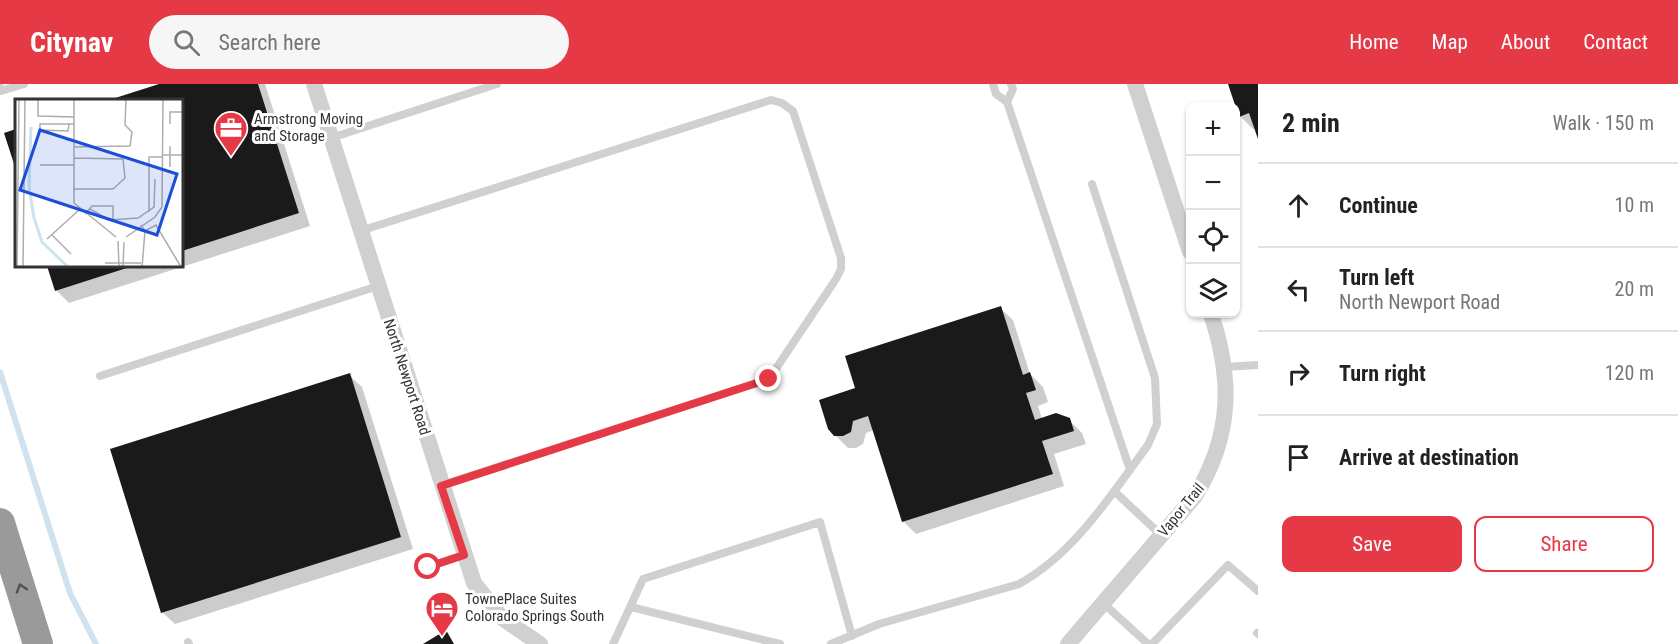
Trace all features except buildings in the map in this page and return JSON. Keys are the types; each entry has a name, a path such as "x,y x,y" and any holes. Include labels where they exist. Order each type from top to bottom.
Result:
{"highway":[{"path":"0,523 38,644"}],"street":[{"name":"North Newport Road","path":"314,84 441,486 474,582 502,618 540,644"},
{"path":"1135,84 1186,237"},
{"name":"Vapor Trail","path":"1068,644 1195,496 1210,471 1220,445 1226,419 1224,367 1212,318"}],"lane":[{"path":"0,87 1,91 24,84"},
{"path":"331,138 497,84"},
{"path":"993,84 996,94 1007,102 1130,470"},
{"path":"1007,102 1013,89 1011,84"},
{"path":"360,231 771,100 782,103 793,111 841,258 841,269 836,279 769,379 441,486"},
{"path":"831,644 879,624 1019,584 1039,573 1059,557 1114,491 1148,445 1157,424 1158,396 1155,378 1092,184"},
{"path":"100,376 378,286"},
{"path":"1224,367 1258,365"},
{"path":"1114,491 1161,535"},
{"path":"614,644 643,579 820,522 852,636"},
{"path":"428,567 464,555"},
{"path":"1102,603 1150,644 1228,565 1258,591"},
{"path":"631,607 780,644"}],"waterway":[{"path":"0,372 70,593 96,644"}],"place":[{"name":"Armstrong Moving and Storage","path":"231,157"},
{"name":"TownePlace Suites Colorado Springs South","path":"442,637"}],"route":[{"path":"428,567 464,555 441,486 502,464 769,379"}]}
